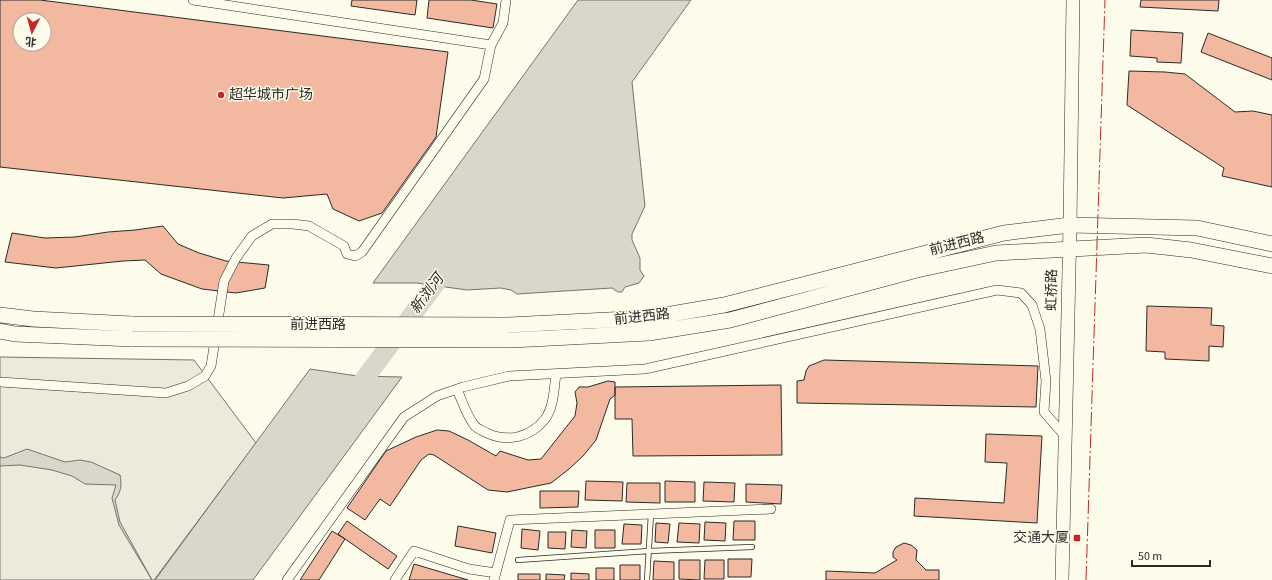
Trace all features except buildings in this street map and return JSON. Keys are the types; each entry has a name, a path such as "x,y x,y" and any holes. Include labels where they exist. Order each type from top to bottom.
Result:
{"main road":[{"name":"前进西路","path":"649,326 724,305 1004,233 1070,225 1197,228 1272,244"},
{"name":"前进西路","path":"0,331 15,334 507,326 649,326 730,320 917,270 996,254 1146,245 1190,250 1272,266"},
{"name":"前进西路","path":"0,315 132,331"}],"street":[{"path":"193,0 491,45"},
{"path":"0,382 166,393 188,386 205,376 211,366 224,281 236,258 252,236 272,224 309,226 344,246 347,254 355,256 362,252 484,79 491,45 503,23 506,0"},
{"name":"虹桥路","path":"1062,580 1070,225 1073,0"},
{"path":"287,580 404,417 437,396 457,388 509,376 645,369 997,290 1021,293 1032,305 1040,329 1046,381 1044,412 1065,436"},
{"path":"457,388 464,409 475,427 492,435 509,439 524,436 546,418 552,400 556,374"},
{"path":"395,580 414,551 495,576 510,520 771,509"}],"lane":[{"path":"647,580 651,514"},
{"path":"518,560 649,551 752,547"}],"shaded area":[{"path":"578,0 691,0 632,82 645,206 632,234 632,240 640,258 640,270 644,276 639,283 625,287 622,292 618,292 612,288 517,294 511,290 501,288 467,290 417,283 373,283"},
{"path":"0,357 194,360 256,443 154,580 0,580"},
{"path":"310,369 357,376 402,377 253,580 155,580"},
{"path":"27,449 65,462 80,460 91,462 120,475 121,482 119,494 115,500 120,522 152,580 119,525 112,498 116,485 85,484 72,476 52,470 20,465 0,466 0,457 4,458"}],"waterway":[{"name":"新浏河","path":"351,397 450,264"}],"power":[{"path":"1086,580 1105,0"}],"place":[{"name":"超华城市广场","path":"221,95"},
{"name":"交通大厦","path":"1077,538"}]}
